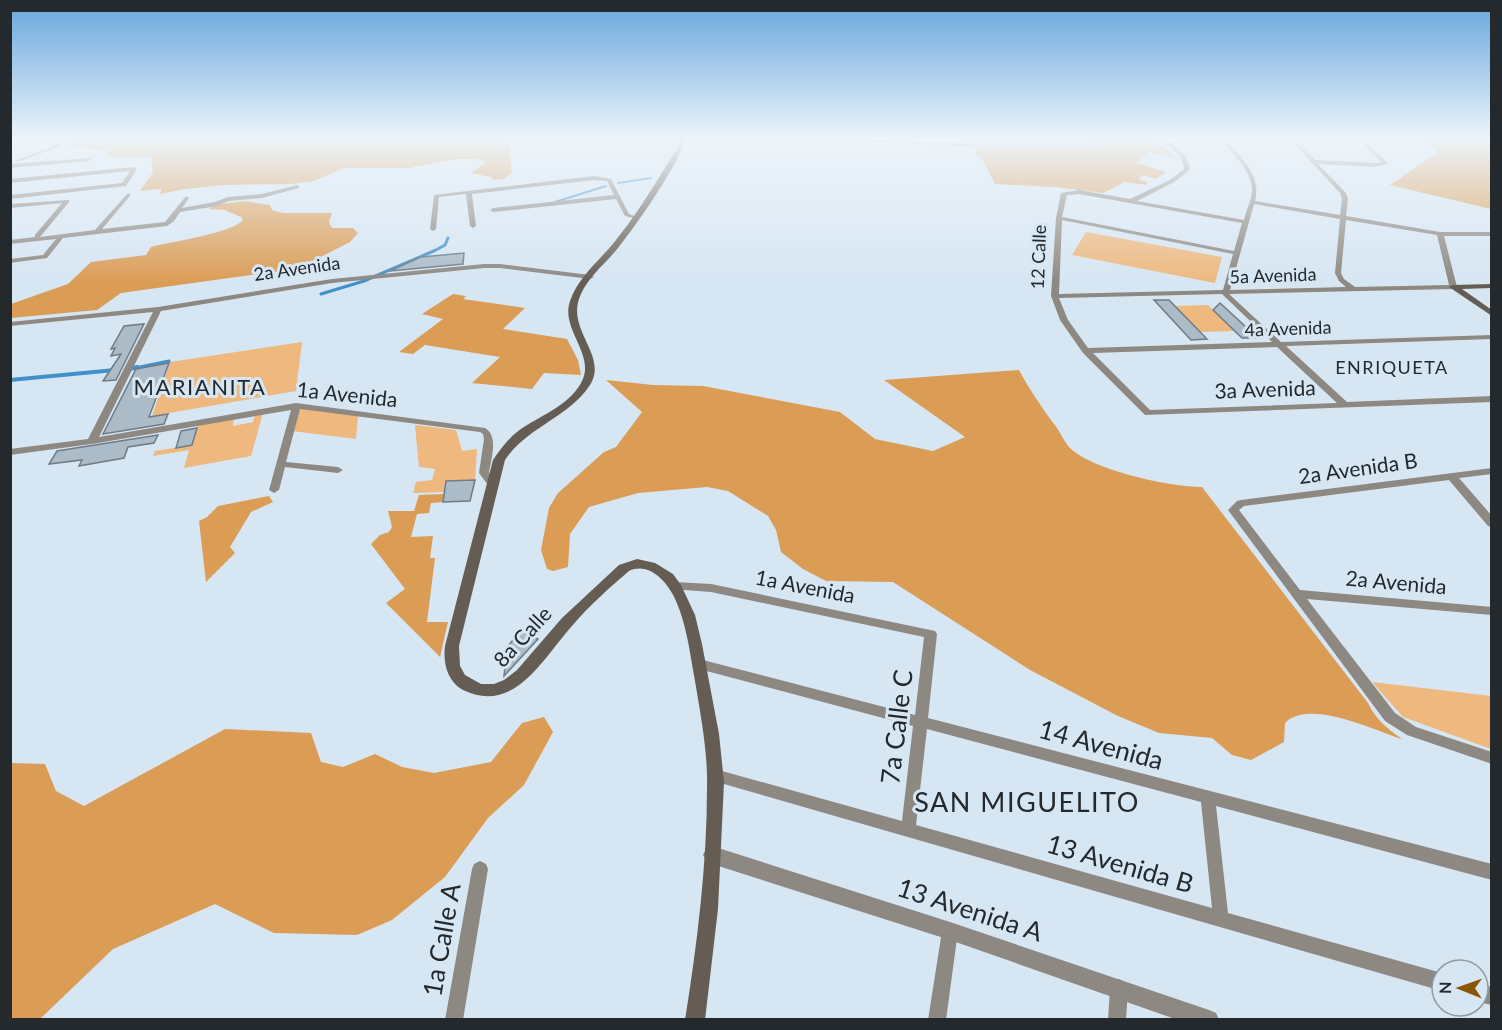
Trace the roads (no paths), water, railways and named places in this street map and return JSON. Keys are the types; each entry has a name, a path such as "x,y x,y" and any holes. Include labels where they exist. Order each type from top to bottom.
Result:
{"main road":[{"name":"8a Calle","path":"655,187 618,243 590,277 575,300 572,317 577,335 591,362 587,383 566,405 512,440 499,459 451,654 452,669 466,685 480,691 503,687 516,680 568,621 628,565 640,564 654,568 675,586 691,624 710,725 716,775 706,948 695,1020"},
{"name":"5a Avenida","path":"1453,287 1491,286"},
{"path":"1453,287 1491,314"}],"street":[{"path":"10,197 113,187"},
{"path":"178,211 218,204 228,199 262,196 297,187"},
{"path":"433,229 436,196 516,187"},
{"path":"612,187 627,215 635,218"},
{"path":"1132,202 1160,187"},
{"path":"1254,187 1253,202 1225,294 1346,405"},
{"path":"1337,187 1345,199 1338,276 1354,290"},
{"path":"469,192 473,226"},
{"name":"12 Calle","path":"1132,202 1079,192 1064,193 1059,218 1055,296 1064,320 1086,351 1148,413"},
{"path":"97,232 128,195"},
{"path":"11,207 22,196"},
{"path":"493,210 616,197"},
{"path":"10,243 166,224 186,198"},
{"path":"11,207 67,201 37,236"},
{"path":"1132,202 1246,222"},
{"path":"1253,202 1440,234 1491,234"},
{"path":"1059,218 1236,253"},
{"path":"1440,234 1453,287"},
{"path":"10,261 45,257 61,236"},
{"name":"2a Avenida","path":"10,324 158,309 370,277 497,266 590,277"},
{"name":"5a Avenida","path":"1055,296 1225,294 1453,287"},
{"path":"92,441 158,309"},
{"name":"4a Avenida","path":"1086,351 1491,338"},
{"name":"3a Avenida","path":"1148,413 1491,399"},
{"path":"274,490 296,406"},
{"name":"1a Avenida","path":"10,452 92,441 296,406 482,430 488,436 484,473 492,483"},
{"path":"280,464 338,470"},
{"name":"2a Avenida B","path":"1296,594 1233,510 1241,503 1491,471"},
{"path":"1451,475 1491,524"},
{"name":"1a Avenida","path":"675,586 711,588 927,632"},
{"path":"1296,594 1384,711 1404,727 1491,758"},
{"name":"2a Avenida","path":"1296,594 1491,611"},
{"name":"7a Calle C","path":"908,830 932,638 927,632"},
{"name":"14 Avenida","path":"699,664 1491,872"},
{"name":"13 Avenida B","path":"716,775 1430,979"},
{"path":"1208,798 1221,920"},
{"name":"13 Avenida A","path":"712,855 950,931 1209,1020"},
{"name":"1a Calle A","path":"454,1020 480,869"},
{"path":"937,1020 950,931"},
{"path":"1117,1020 1119,988"}],"waterway":[{"path":"555,202 603,187"},
{"path":"321,294 364,281 436,250 445,245 448,238"},
{"path":"137,367 130,369 169,361"},
{"path":"10,380 115,370"}],"district":[{"name":"ENRIQUETA","path":"1392,368"},
{"name":"MARIANITA","path":"200,387"},
{"name":"SAN MIGUELITO","path":"1027,803"}]}
